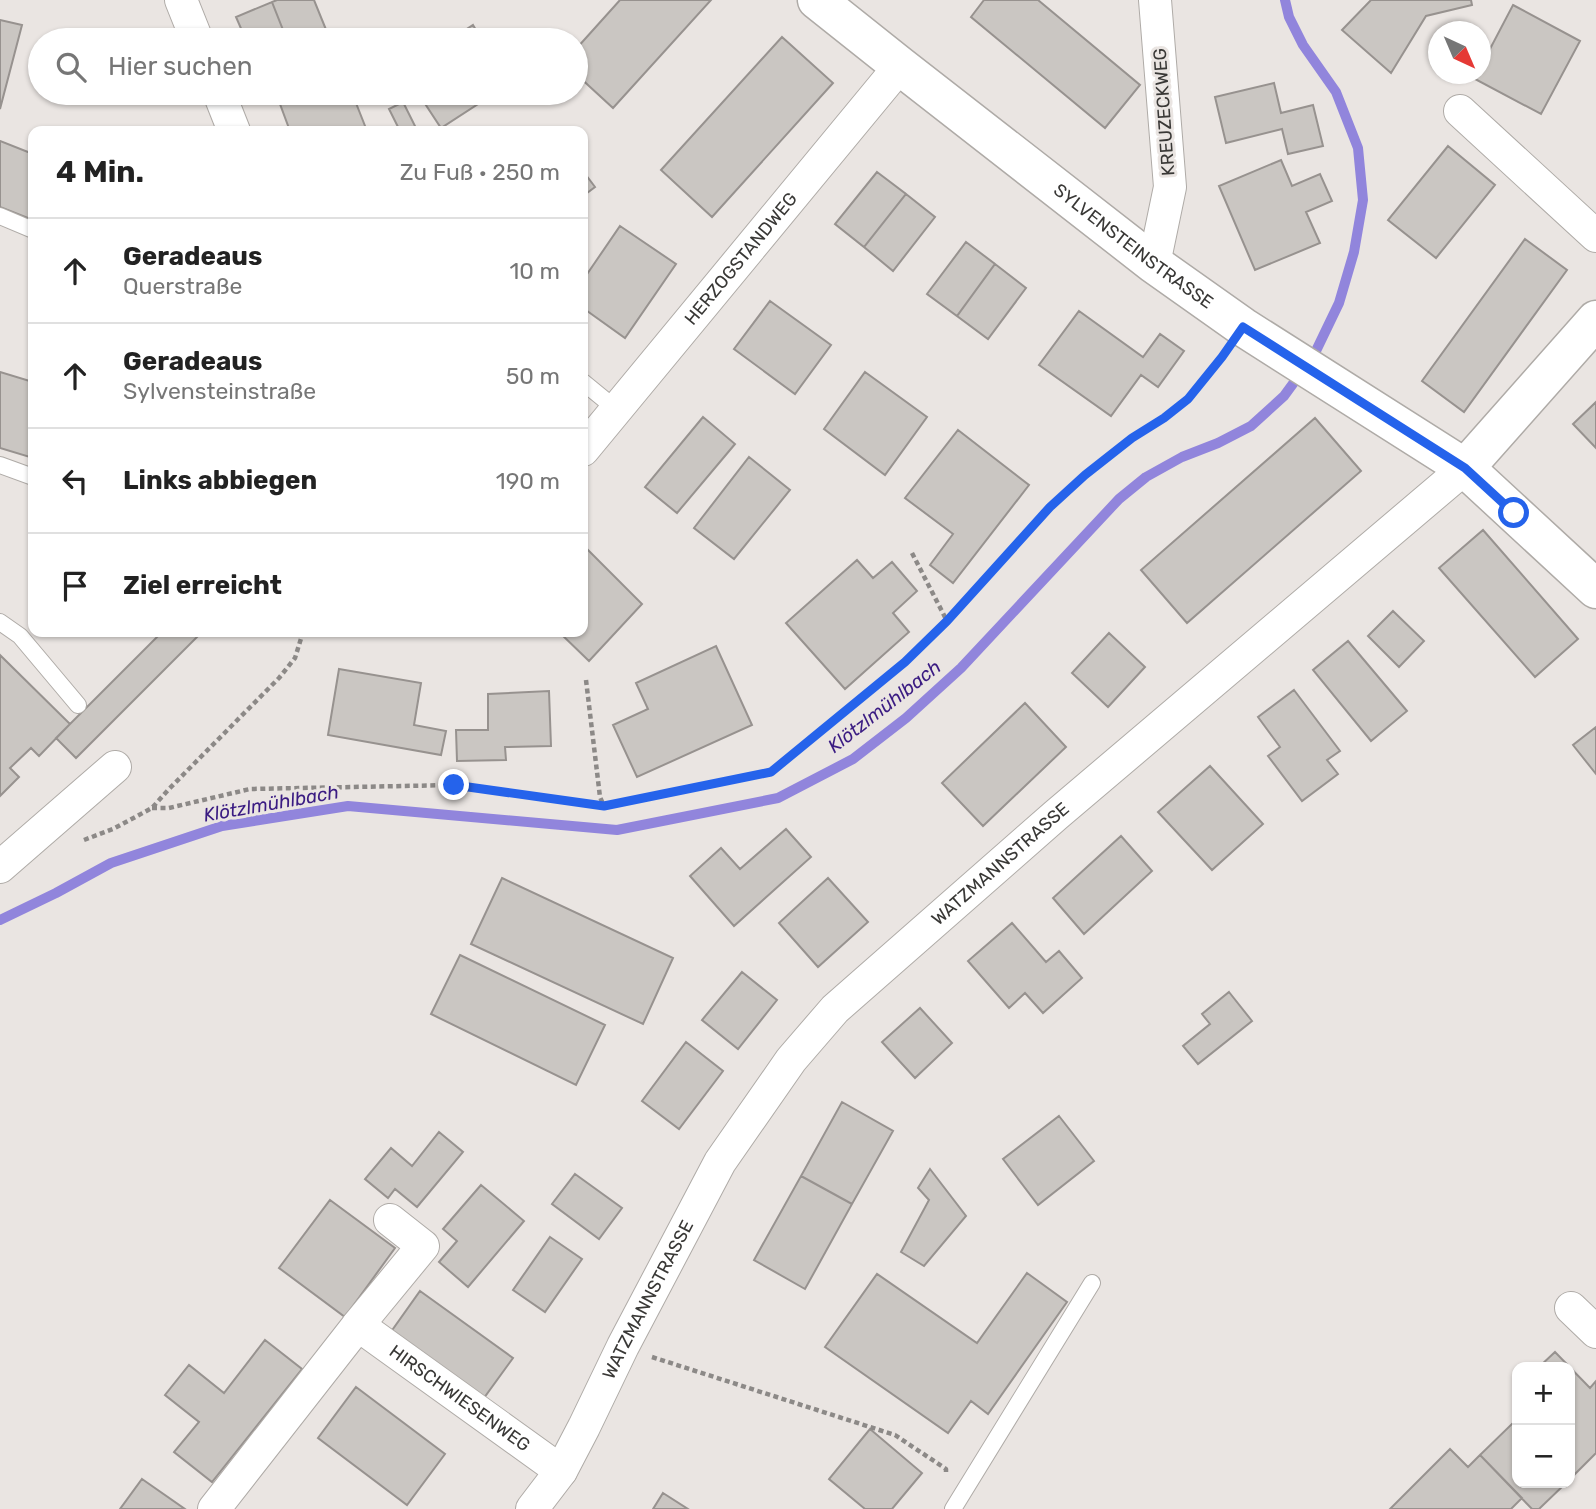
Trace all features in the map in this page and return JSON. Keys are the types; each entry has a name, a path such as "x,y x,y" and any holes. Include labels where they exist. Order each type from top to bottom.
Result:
{"street":[{"path":"181,0 192,28"},
{"name":"SYLVENSTEINSTRASSE","path":"817,0 1154,264 1243,327 1465,468 1596,589"},
{"name":"KREUZECKWEG","path":"1154,264 1170,187 1155,0"},
{"name":"HERZOGSTANDWEG","path":"588,444 900,66"},
{"path":"224,105 232,126"},
{"path":"1460,111 1596,236"},
{"name":"WATZMANNSTRASSE","path":"532,1509 561,1471 720,1162 791,1060 835,1009 1056,815 1465,468 1596,320"},
{"path":"0,867 115,767"},
{"path":"214,1509 422,1247 390,1220"},
{"path":"1571,1308 1596,1332"},
{"name":"HIRSCHWIESENWEG","path":"358,1325 561,1471"}],"lane":[{"path":"0,216 28,228"},
{"path":"588,387 616,409"},
{"path":"0,465 28,475"},
{"path":"0,622 20,636 78,705"},
{"path":"953,1509 1092,1283"}],"path":[{"path":"152,808 169,808 250,789 454,785 604,806 771,772 905,662 947,621 1050,507 1085,475 1188,399 1243,327"},
{"path":"912,553 947,621"},
{"path":"79,842 113,829 152,808 279,678 295,658 301,637"},
{"path":"586,680 600,797 604,806"},
{"path":"623,1346 895,1435 946,1469 947,1482"}],"building":[{"path":"314,0 325,28 282,28 272,2"},
{"path":"620,0 711,0 613,108 588,85 588,36"},
{"path":"984,0 1038,0 1140,85 1105,128 971,17"},
{"path":"1371,0 1471,0 1472,5 1426,16 1391,73 1342,30"},
{"path":"272,2 282,28 241,28 236,17"},
{"path":"1513,5 1580,41 1541,114 1484,84 1491,84 1491,47"},
{"path":"0,20 22,25 0,109"},
{"path":"782,37 833,83 712,217 661,170"},
{"path":"1274,83 1281,113 1313,105 1323,146 1288,154 1282,129 1226,143 1215,97"},
{"path":"280,105 357,105 365,126 288,126"},
{"path":"404,105 415,126 398,126 389,109"},
{"path":"426,105 476,105 444,126 440,126"},
{"path":"0,141 28,152 28,218 0,207"},
{"path":"1448,146 1495,185 1436,258 1388,220"},
{"path":"1281,160 1292,186 1320,174 1332,201 1306,212 1320,243 1255,270 1219,186"},
{"path":"877,172 906,194 864,247 835,224"},
{"path":"588,178 595,187 588,192"},
{"path":"906,194 935,217 893,271 864,247"},
{"path":"620,226 676,264 625,338 588,312 588,273"},
{"path":"1525,239 1567,270 1464,412 1422,381"},
{"path":"966,242 995,264 957,316 927,294"},
{"path":"995,264 1026,288 988,339 957,316"},
{"path":"770,301 831,345 795,394 734,349"},
{"path":"1079,311 1143,357 1160,334 1184,351 1158,387 1141,375 1111,416 1039,365"},
{"path":"0,372 28,380 28,456 0,448"},
{"path":"865,372 927,417 885,475 824,429"},
{"path":"1596,402 1596,448 1573,424"},
{"path":"703,417 735,444 677,513 645,487"},
{"path":"1315,418 1361,471 1187,623 1141,570"},
{"path":"958,430 1029,485 953,583 930,565 953,534 905,498"},
{"path":"749,457 790,490 734,559 694,528"},
{"path":"1483,530 1578,639 1535,677 1439,568"},
{"path":"588,550 642,604 589,661 564,637 588,637"},
{"path":"857,560 873,578 892,562 917,591 893,613 909,632 845,689 786,623"},
{"path":"1393,611 1424,641 1399,667 1368,636"},
{"path":"1109,633 1145,667 1108,707 1072,673"},
{"path":"157,637 197,637 76,758 56,738"},
{"path":"1348,641 1407,711 1371,741 1313,670"},
{"path":"716,646 752,725 637,777 613,725 648,709 636,683"},
{"path":"0,655 70,724 39,756 31,748 10,768 19,777 0,796"},
{"path":"339,669 421,683 414,725 446,731 441,755 328,735"},
{"path":"1294,690 1340,751 1327,760 1338,774 1302,801 1268,756 1280,747 1258,717"},
{"path":"549,691 551,746 505,747 506,760 457,761 456,730 488,730 488,694"},
{"path":"1025,703 1066,747 983,826 942,783"},
{"path":"1596,727 1596,774 1573,745"},
{"path":"1210,766 1263,824 1212,870 1158,812"},
{"path":"786,829 811,857 734,926 690,876 721,848 740,869"},
{"path":"1121,836 1152,871 1084,934 1053,898"},
{"path":"502,878 673,958 643,1024 471,944"},
{"path":"828,878 868,922 818,967 779,923"},
{"path":"1012,923 1046,962 1059,951 1082,978 1043,1013 1025,993 1009,1008 968,961"},
{"path":"460,955 605,1025 576,1085 431,1014"},
{"path":"742,972 777,1000 738,1049 702,1020"},
{"path":"1229,992 1252,1021 1198,1064 1183,1046 1210,1024 1202,1014"},
{"path":"920,1008 952,1043 915,1078 882,1042"},
{"path":"686,1042 723,1071 679,1129 642,1101"},
{"path":"842,1102 893,1131 852,1204 801,1176"},
{"path":"1059,1116 1094,1161 1038,1205 1003,1159"},
{"path":"439,1132 463,1152 417,1207 395,1189 388,1198 365,1179 391,1148 412,1166"},
{"path":"930,1169 966,1216 924,1266 901,1252 929,1200 918,1188"},
{"path":"575,1174 622,1208 599,1239 552,1204"},
{"path":"801,1176 852,1204 805,1289 754,1260"},
{"path":"481,1185 524,1221 468,1287 439,1262 457,1241 443,1229"},
{"path":"330,1200 395,1248 345,1317 279,1268"},
{"path":"550,1237 582,1259 545,1312 513,1290"},
{"path":"1027,1273 1067,1302 988,1414 971,1401 948,1433 825,1347 877,1274 977,1343"},
{"path":"420,1291 513,1358 481,1402 388,1336"},
{"path":"265,1340 302,1369 212,1482 174,1452 199,1422 165,1395 189,1365 224,1393"},
{"path":"1555,1352 1565,1362 1544,1362"},
{"path":"1575,1372 1590,1388 1596,1381 1596,1453 1575,1474"},
{"path":"356,1387 445,1454 407,1505 318,1438"},
{"path":"1512,1424 1512,1488 1561,1488 1539,1509 1532,1509 1480,1455"},
{"path":"870,1429 922,1473 892,1509 865,1509 829,1479"},
{"path":"1450,1449 1468,1467 1480,1455 1522,1498 1511,1509 1390,1509"},
{"path":"142,1479 185,1509 120,1509"},
{"path":"663,1493 688,1509 653,1509"}],"waterway":[{"name":"Klötzlmühlbach","path":"0,920 111,863 222,826 348,806 617,830 778,798 853,759 906,718 961,668 1119,499 1146,477 1182,457 1251,426 1284,396 1314,355 1339,303 1354,252 1363,200 1358,148 1336,92 1303,45 1289,17 1285,0"}],"route":[{"path":"454,785 604,806 771,772 905,662 947,621 1050,507 1085,475 1188,399 1243,327 1465,468 1514,513"}]}
